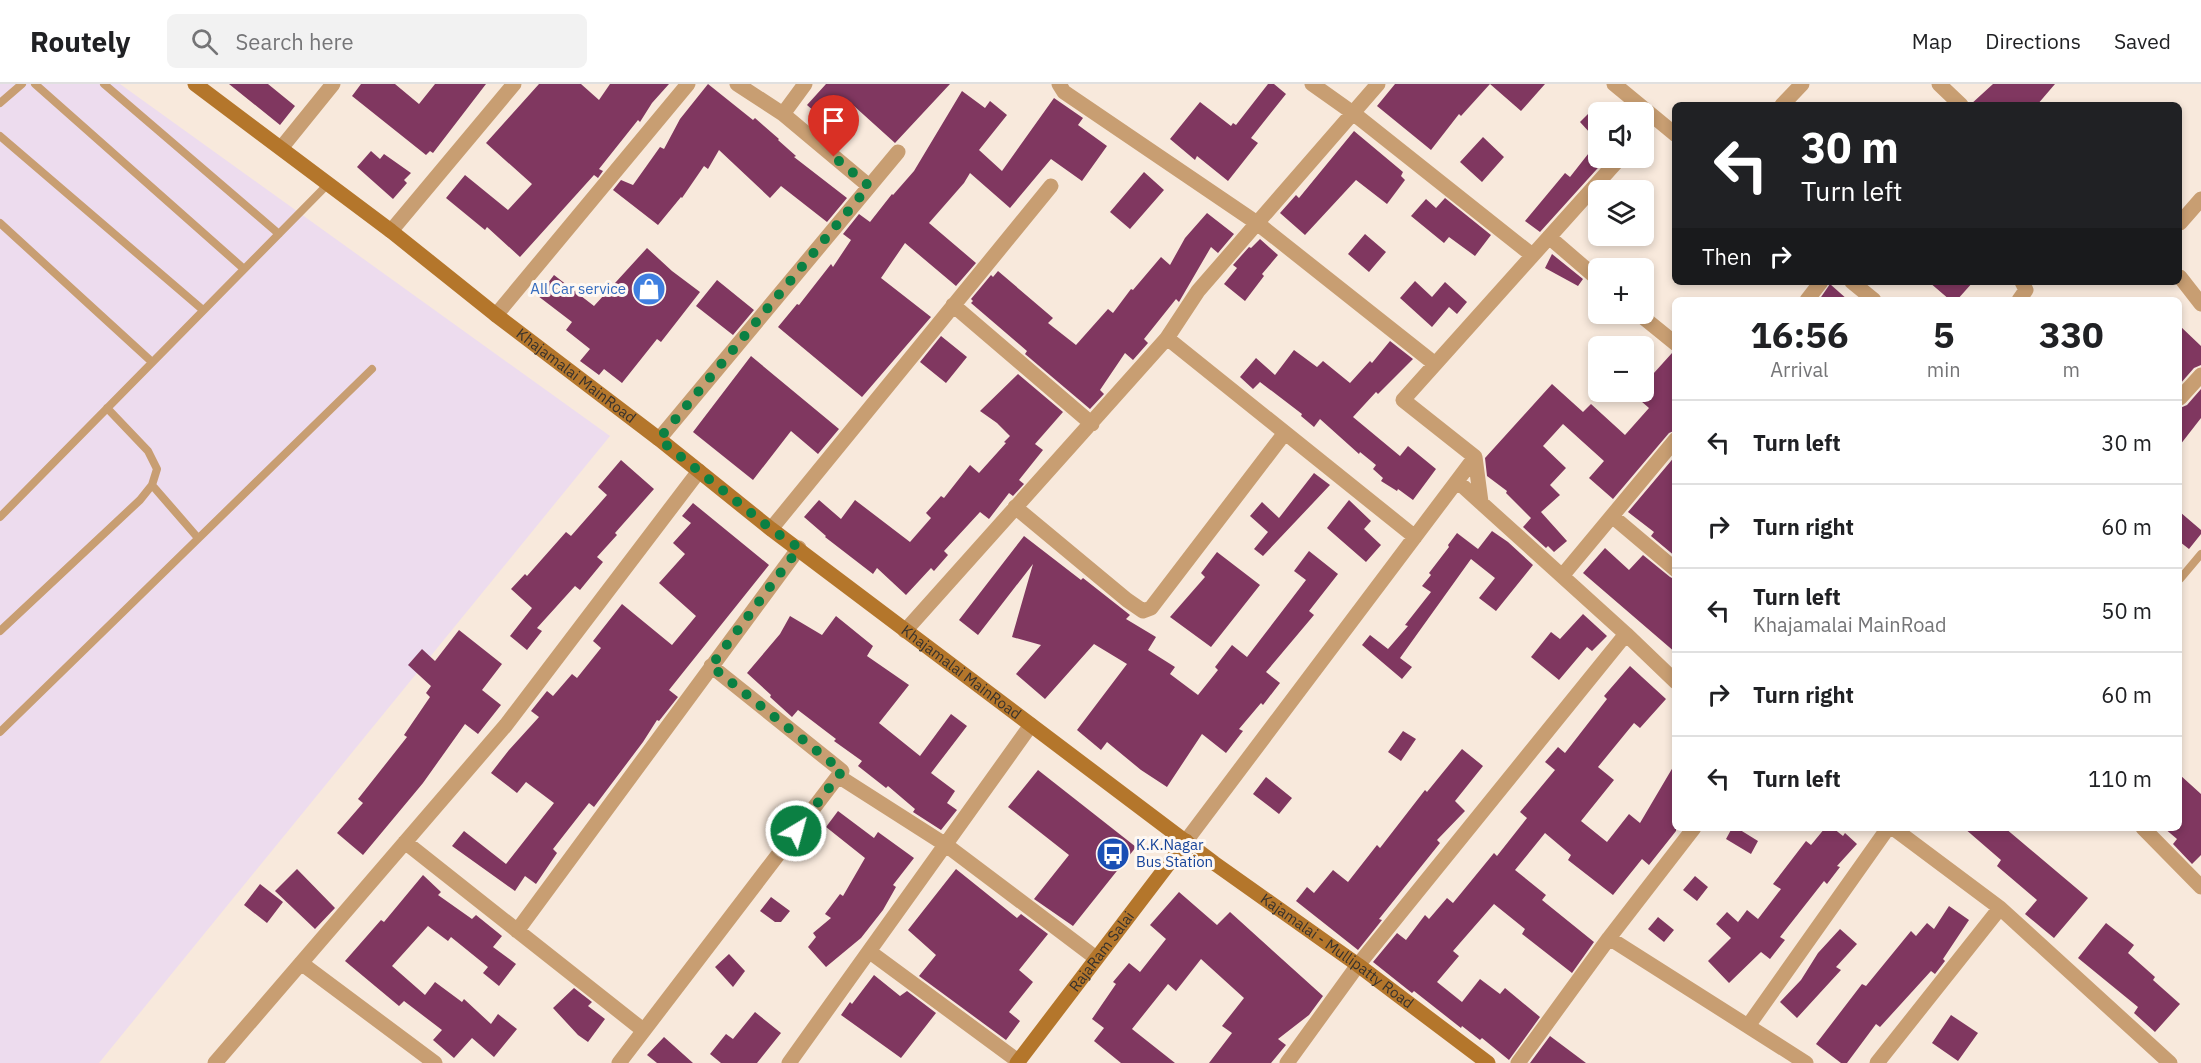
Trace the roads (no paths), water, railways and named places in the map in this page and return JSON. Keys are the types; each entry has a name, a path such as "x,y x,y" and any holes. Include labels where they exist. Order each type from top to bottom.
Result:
{"main road":[{"name":"Khajamalai MainRoad","path":"195,84 329,183 496,315 659,439 771,529 1186,841"},
{"name":"RajaRam Salai","path":"1017,1062 1186,841"},
{"name":"Kajamalai - Mullipatty Road","path":"1186,841 1358,965 1488,1063"}],"street":[{"path":"282,147 333,84"},
{"path":"391,231 514,84"},
{"path":"496,315 688,84"},
{"path":"737,84 783,114 869,186"},
{"path":"783,114 805,84"},
{"path":"1059,84 1064,92 1257,223 1435,364"},
{"path":"1312,84 1353,113 1532,255"},
{"path":"905,631 1167,338 1198,291 1378,84"},
{"path":"1614,84 1672,132"},
{"path":"1785,102 1802,84"},
{"path":"1939,84 1958,102"},
{"path":"659,439 898,152"},
{"path":"1481,502 1475,457 1403,400 1611,168"},
{"path":"771,529 1051,186"},
{"path":"2182,221 2201,199"},
{"path":"1549,237 1588,271"},
{"path":"2182,280 2201,304"},
{"path":"1808,297 1818,285"},
{"path":"1856,285 1870,297"},
{"path":"953,305 1092,424"},
{"path":"1651,324 1672,341"},
{"path":"1167,338 1415,537"},
{"path":"2182,396 2201,375"},
{"path":"1020,502 1028,518 1127,600 1143,611 1151,609 1284,434"},
{"path":"1562,576 1672,444"},
{"path":"1186,841 1475,457"},
{"path":"214,1063 506,725 699,471"},
{"path":"1457,481 1672,678"},
{"path":"1612,516 1672,566"},
{"path":"517,931 799,548"},
{"path":"1287,1063 1358,965 1626,634"},
{"path":"619,1063 842,771 711,666"},
{"path":"789,1063 1031,725"},
{"path":"838,776 946,846 1096,958"},
{"path":"1518,1063 1692,831"},
{"path":"1748,1026 1886,831"},
{"path":"1897,831 2000,908 2170,1063"},
{"path":"2146,831 2201,887"},
{"path":"405,842 643,1030"},
{"path":"1877,1063 2000,908"},
{"path":"1610,938 1806,1063"},
{"path":"870,952 1017,1062"},
{"path":"301,963 435,1063"}],"lane":[{"path":"0,103 22,84"},
{"path":"35,84 244,269"},
{"path":"104,84 279,234"},
{"path":"0,136 203,310"},
{"path":"0,517 329,183"},
{"path":"0,223 152,362"},
{"path":"0,732 372,369"},
{"path":"0,632 140,500 152,484 157,469 148,451 108,408"},
{"path":"152,484 198,538"},
{"path":"2182,577 2201,554"}],"place":[{"name":"All Car service","path":"649,289"},
{"name":"K.K.Nagar Bus Station","path":"1113,854"}]}
